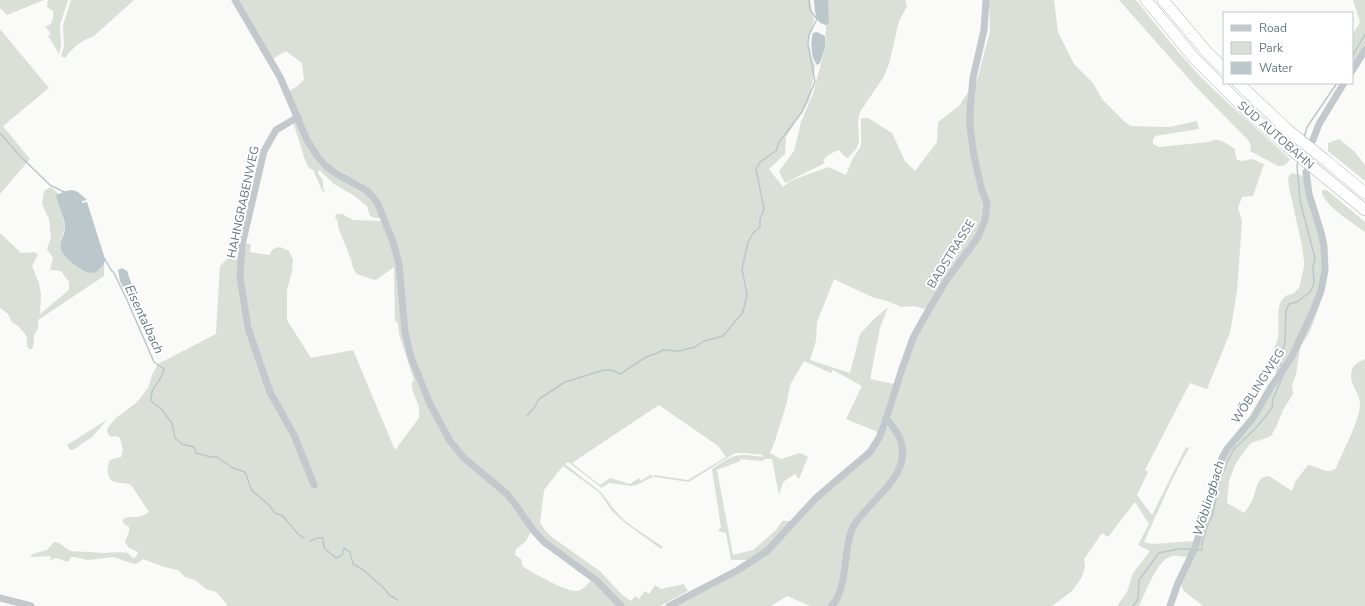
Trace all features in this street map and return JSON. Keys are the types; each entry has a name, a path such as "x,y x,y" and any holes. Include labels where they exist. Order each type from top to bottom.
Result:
{"highway":[{"name":"SÜD AUTOBAHN","path":"1146,0 1194,58 1246,110 1365,210"},
{"path":"1163,0 1206,51 1223,68"},
{"name":"SÜD AUTOBAHN","path":"1239,84 1289,131 1365,193"}],"street":[{"path":"235,0 277,73 310,146 322,162 335,173 366,190 373,197 380,209 393,242 399,264 405,332 409,350 430,404 450,441 464,458 507,494 533,530 544,542 588,573 621,606"},
{"name":"BADSTRASSE","path":"669,606 738,570 767,552 816,498 870,452 879,438 901,372 917,332 946,281 978,237 985,220 987,204 981,187 974,156 970,128 970,111 973,78 984,30 986,0"},
{"path":"1353,69 1365,50"},
{"path":"1313,140 1320,124 1343,84"},
{"name":"HAHNGRABENWEG","path":"298,117 280,126 276,130 264,151 242,245 240,277 248,328 270,392 294,434 314,485"},
{"name":"WÖBLINGWEG","path":"1170,606 1178,583 1195,548 1222,458 1227,449 1253,418 1271,387 1291,358 1321,291 1325,270 1324,246 1309,194 1306,172"},
{"path":"832,606 836,602 841,588 853,526 890,484 902,459 901,441 886,418"},
{"path":"0,598 31,606"}],"green space":[{"path":"0,0 44,0 7,15 0,8"},
{"path":"48,0 68,0 60,25 61,47 59,54 48,36 51,34 45,26 50,25 53,19 53,11 47,7"},
{"path":"71,0 134,0 94,36 81,42 65,58 61,56 64,47 63,25"},
{"path":"237,0 810,0 814,20 808,43 815,67 809,101 786,137 785,154 769,169 783,187 790,181 828,167 846,175 852,160 861,146 861,118 868,118 892,133 905,161 915,171 937,142 938,122 959,106 978,77 990,31 989,0 1054,0 1058,32 1074,64 1093,83 1102,99 1126,123 1131,126 1169,127 1197,121 1199,129 1155,136 1153,144 1159,147 1219,140 1235,149 1237,160 1243,161 1252,159 1264,164 1253,196 1242,197 1238,208 1242,221 1237,291 1230,333 1207,389 1190,383 1145,470 1148,472 1137,495 1152,515 1186,447 1189,448 1173,478 1144,542 1152,544 1195,541 1188,557 1172,556 1161,563 1139,606 1117,606 1127,592 1133,573 1150,551 1138,545 1149,524 1135,502 1108,537 1102,533 1084,559 1085,567 1082,577 1072,591 1052,606 834,606 851,536 865,513 903,459 889,418 926,309 914,306 901,307 872,297 834,279 817,322 816,341 810,360 850,373 860,334 888,307 880,328 870,379 894,384 878,432 846,419 862,386 833,370 831,373 804,361 790,385 787,402 770,453 781,459 800,453 808,457 799,479 795,474 783,482 779,495 772,459 765,459 762,461 740,459 740,461 717,470 733,555 753,550 776,530 782,521 791,521 765,550 747,562 746,560 731,560 726,533 718,531 721,527 712,469 726,460 736,456 746,455 763,457 763,455 735,453 689,482 655,477 637,485 631,486 609,483 602,488 568,462 565,464 602,493 626,522 663,547 661,549 625,523 611,510 600,493 563,466 544,490 540,523 545,530 552,537 601,572 622,595 631,601 635,596 639,599 645,591 649,594 655,585 661,589 684,584 688,591 660,606 625,606 545,541 523,511 456,445 432,403 409,342 404,286 377,198 332,168 312,144 289,91 304,80 302,63 286,51 272,59","holes":["659,405 718,446 726,457 688,480 655,475 652,477 651,474 641,481 639,478 630,484 610,478 600,485 572,463"]},
{"path":"827,0 905,0 907,6 899,21 889,64 883,78 860,112 858,122 859,142 856,149 848,158 839,150 832,153 823,160 825,163 785,183 779,171 794,151 801,122 813,94 825,48 826,25 829,23"},
{"path":"1119,0 1136,0 1197,73 1290,159 1288,162 1284,165 1278,166 1250,151 1251,146 1249,141 1196,87"},
{"path":"1353,0 1365,0 1365,46 1353,64 1353,34 1360,22"},
{"path":"0,29 49,88 3,126 30,159 0,194"},
{"path":"292,123 296,123 316,159 362,190 373,201 380,218 370,216 367,206 353,195 334,184 319,170 318,173 323,181 323,188 325,191 323,192 313,170 309,168 305,160 294,125"},
{"path":"1339,139 1354,151 1365,165 1365,181 1328,151 1328,143"},
{"path":"1291,173 1304,176 1321,246 1322,298 1310,331 1300,348 1296,375 1292,385 1293,394 1283,410 1271,436 1251,443 1235,465 1229,481 1227,503 1244,513 1254,497 1257,485 1264,477 1269,476 1292,491 1295,482 1308,465 1326,471 1336,468 1354,427 1359,411 1360,400 1352,382 1351,374 1356,364 1365,359 1365,606 1203,606 1184,591 1180,583 1224,459 1280,378 1273,366 1271,358 1278,337 1280,305 1282,299 1293,294 1299,288 1304,267 1302,246 1289,187 1288,178"},
{"path":"51,187 59,194 57,195 65,228 61,240 69,261 91,273 100,269 104,264 104,276 38,320 38,329 35,334 33,346 32,349 29,349 25,334 12,322 8,314 0,308 0,233 21,253 35,252 38,255 32,266 39,283 41,294 40,314 69,290 69,282 61,271 50,270 53,258 47,249 51,238 49,219 42,204 44,191"},
{"path":"1322,190 1327,190 1365,222 1365,232 1332,207 1326,201"},
{"path":"336,214 342,214 353,220 382,221 395,258 403,333 448,442 505,496 531,531 526,541 516,549 515,555 521,559 523,567 550,582 572,591 581,589 591,580 622,606 227,606 216,592 206,589 195,580 185,577 178,570 164,567 143,559 134,564 113,557 88,560 71,557 68,562 56,558 50,560 51,556 32,557 30,555 47,550 54,542 59,543 70,551 105,553 120,552 128,553 133,558 136,557 138,552 128,547 125,542 129,532 129,527 124,524 122,520 128,517 139,517 149,512 131,485 114,482 109,478 108,465 110,460 121,457 123,450 120,438 116,436 111,437 107,430 117,417 136,403 142,396 148,388 152,375 158,364 216,334 220,266 230,256 235,254 242,260 244,243 251,244 250,252 269,255 273,249 280,247 289,251 293,260 292,272 287,290 287,320 311,358 353,350 395,450 419,418 419,407 412,389 412,383 414,380 399,334 398,323 395,321 394,267 376,280 357,274 353,268 351,259 338,227 338,221 335,217"},
{"path":"108,419 92,437 73,450 70,450 67,445"},
{"path":"887,427 889,427 895,434 899,442 900,458 894,475 855,519 839,587 829,606 810,606 787,596 771,606 674,606 739,573 769,553 818,500 871,453"}],"water":[{"path":"814,0 828,0 829,23 826,25 819,22 817,19"},
{"path":"817,32 825,36 825,48 820,63 817,65 813,58 811,45 813,33"},
{"path":"72,190 78,192 87,200 82,201 82,203 87,202 105,259 102,267 91,273 73,264 62,253 61,249 65,224 56,195"},
{"path":"122,268 127,271 133,288 132,293 125,291 120,281 118,270"}],"waterway":[{"path":"527,416 539,399 565,382 604,370 612,370 620,374 646,357 663,350 679,351 695,347 704,341 723,336 743,312 747,295 742,269 748,242 753,233 760,227 760,219 764,209 756,169 760,162 776,151 779,142 802,112 815,82 808,44 809,35 817,19 810,10 809,0"},
{"name":"Wöblingbach","path":"1353,55 1365,34"},
{"name":"Wöblingbach","path":"1304,138 1307,127 1336,84"},
{"name":"Eisentalbach","path":"0,133 20,156 50,185 64,192"},
{"name":"Wöblingbach","path":"1282,367 1279,361 1285,343 1286,311 1289,304 1297,302 1310,292 1314,284 1313,267 1315,258 1300,201 1297,166 1298,161"},
{"name":"Eisentalbach","path":"105,259 114,273 127,300 154,362 164,369 161,378 152,392 151,401 162,410 172,423 175,438 182,444 194,447 196,453 217,457 233,468 245,472 252,491 269,505 275,513 283,516 298,534 304,538"},
{"name":"Wöblingbach","path":"1198,550 1202,550 1202,543 1207,526 1212,517 1220,480 1229,458 1234,449 1256,428 1272,408 1273,399 1283,375"},
{"name":"Eisentalbach","path":"310,541 317,538 323,538 324,548 336,558 342,555 344,548 350,552 353,564 362,569 385,589 389,595 398,600"},
{"name":"Wöblingbach","path":"1133,606 1138,599 1139,580 1159,553 1178,549 1192,549"}]}
